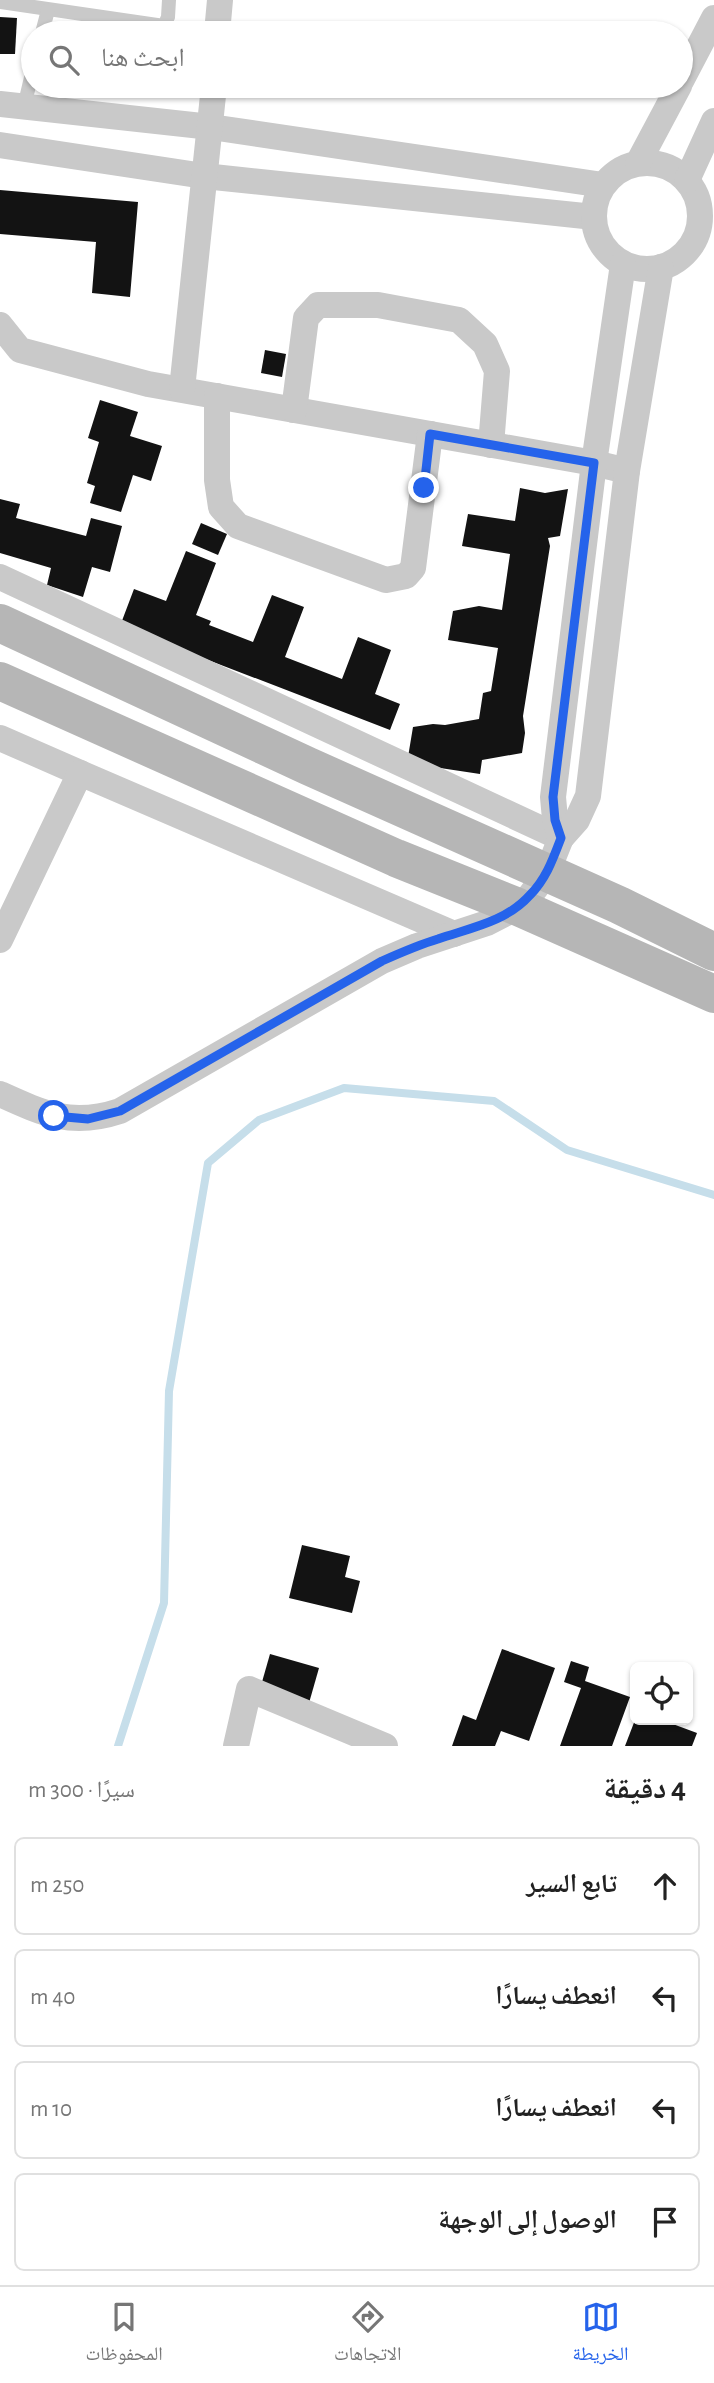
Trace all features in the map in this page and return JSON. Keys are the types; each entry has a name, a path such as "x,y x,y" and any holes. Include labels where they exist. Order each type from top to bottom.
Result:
{"main road":[{"path":"0,623 295,760 619,905 714,952"},
{"path":"0,681 396,858 518,907 714,994"}],"street":[{"path":"218,21 220,0"},
{"path":"693,59 714,18"},
{"path":"182,389 213,98"},
{"path":"638,163 673,98"},
{"path":"12,106 211,127 603,185"},
{"path":"687,180 714,121"},
{"path":"0,145 204,177 594,217"},
{"path":"638,163 655,163 673,169 687,180 706,206 701,213 698,231 702,250 661,267 643,269 623,264 612,256 601,243 593,210 603,185 622,169 638,163"},
{"path":"561,838 555,820 553,797 594,463 623,264"},
{"path":"0,1094 38,1111 71,1119 88,1119 120,1111 359,973 417,946 487,923 518,907 529,897 547,873 561,838 577,820 588,796 627,471 661,267"},
{"path":"294,410 306,317 318,305 378,305 458,320 485,344 497,371 491,445"},
{"path":"0,325 20,350 148,384 627,471"},
{"path":"217,396 217,480 221,507 238,526 386,580 406,576 413,568 430,434"},
{"path":"0,577 561,838"},
{"path":"0,738 454,934"},
{"path":"0,940 80,773"},
{"path":"236,1746 249,1689 385,1746"}],"lane":[{"path":"166,21 169,0"},
{"path":"0,2 128,21"},
{"path":"45,21 48,10"},
{"path":"12,106 21,90"}],"building":[{"path":"0,17 17,18 15,54 0,54"},
{"path":"0,190 138,202 130,297 92,293 96,242 0,234"},
{"path":"265,350 286,354 282,377 261,373"},
{"path":"100,400 138,412 130,436 162,446 151,481 133,475 121,512 90,503 95,486 87,483 99,442 88,438"},
{"path":"520,488 545,493 568,489 560,536 548,538 550,546 523,716 525,733 522,753 482,760 480,774 407,763 413,727 479,719 483,693 491,691 498,648 448,640 453,611 479,606 502,610 510,554 462,546 468,514 515,521"},
{"path":"0,499 20,504 16,518 86,536 91,518 122,526 110,572 92,567 83,597 47,585 51,568 0,553"},
{"path":"201,523 227,534 218,555 192,544"},
{"path":"186,551 216,563 196,615 211,621 209,625 253,642 272,595 304,607 285,657 342,679 358,637 391,650 375,694 400,704 390,730 120,626 134,589 166,601"},
{"path":"302,1545 350,1556 345,1577 360,1581 352,1613 289,1598"},
{"path":"502,1649 555,1668 529,1741 501,1731 495,1746 452,1746 463,1715 476,1720"},
{"path":"270,1654 319,1668 309,1703 260,1689"},
{"path":"571,1661 589,1667 585,1681 630,1697 612,1746 560,1746 581,1688 564,1682"},
{"path":"633,1725 675,1725 697,1733 692,1746 625,1746"}],"waterway":[{"path":"118,1746 164,1603 169,1391 208,1163 259,1120 344,1088 494,1101 567,1150 714,1195"}],"route":[{"path":"54,1116 88,1119 120,1111 382,961 503,916 529,897 547,873 561,838 555,820 553,797 594,463 430,434 424,488"}]}
